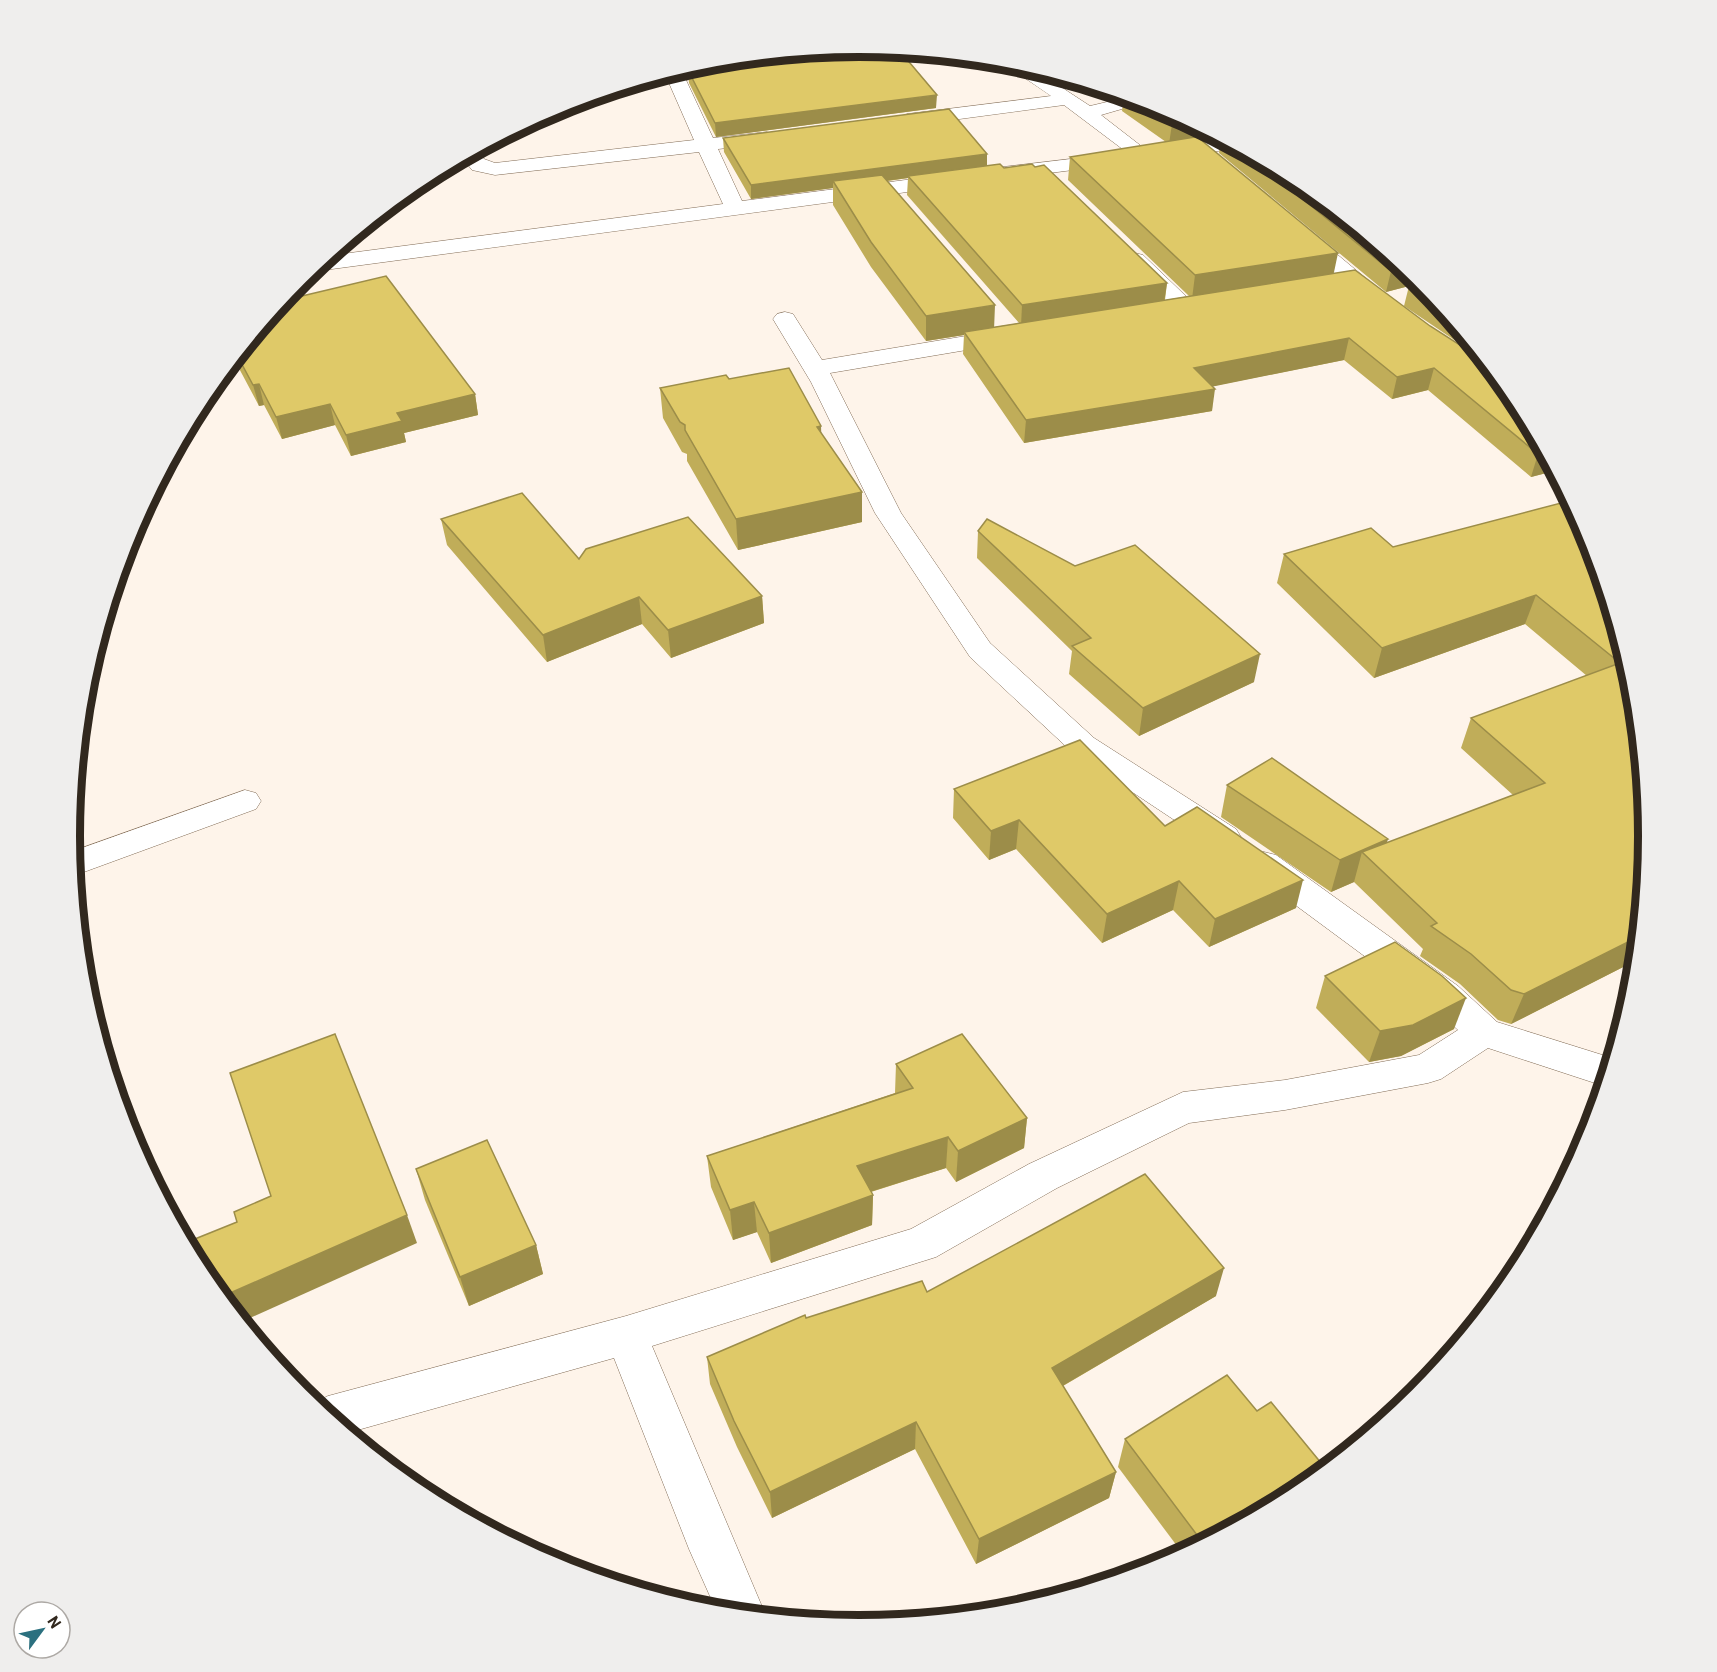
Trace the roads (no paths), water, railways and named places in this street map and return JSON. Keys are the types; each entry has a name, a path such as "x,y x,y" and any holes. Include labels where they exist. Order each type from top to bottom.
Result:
{"street":[{"path":"704,73 755,67"},
{"path":"1036,78 1068,99 1144,156"},
{"path":"677,79 735,208"},
{"path":"893,122 1068,99"},
{"path":"1086,113 1124,104"},
{"path":"472,159 478,166 495,169 788,135"},
{"path":"332,262 1220,146"},
{"path":"1199,150 1217,165"},
{"path":"1041,168 1058,185"},
{"path":"887,188 902,205"},
{"path":"1280,219 1354,282 1395,306"},
{"path":"1117,243 1196,307 1162,312"},
{"path":"1331,285 1354,282"},
{"path":"784,319 816,368 888,513 980,650 1083,745 1265,865 1445,996 1484,1032 1601,1070"},
{"path":"816,368 1012,329"},
{"path":"80,861 245,801"},
{"path":"337,1415 626,1335 922,1244 1043,1176 1182,1108 1286,1095 1428,1068 1484,1032"},
{"path":"626,1335 712,1549 739,1605"}]}
